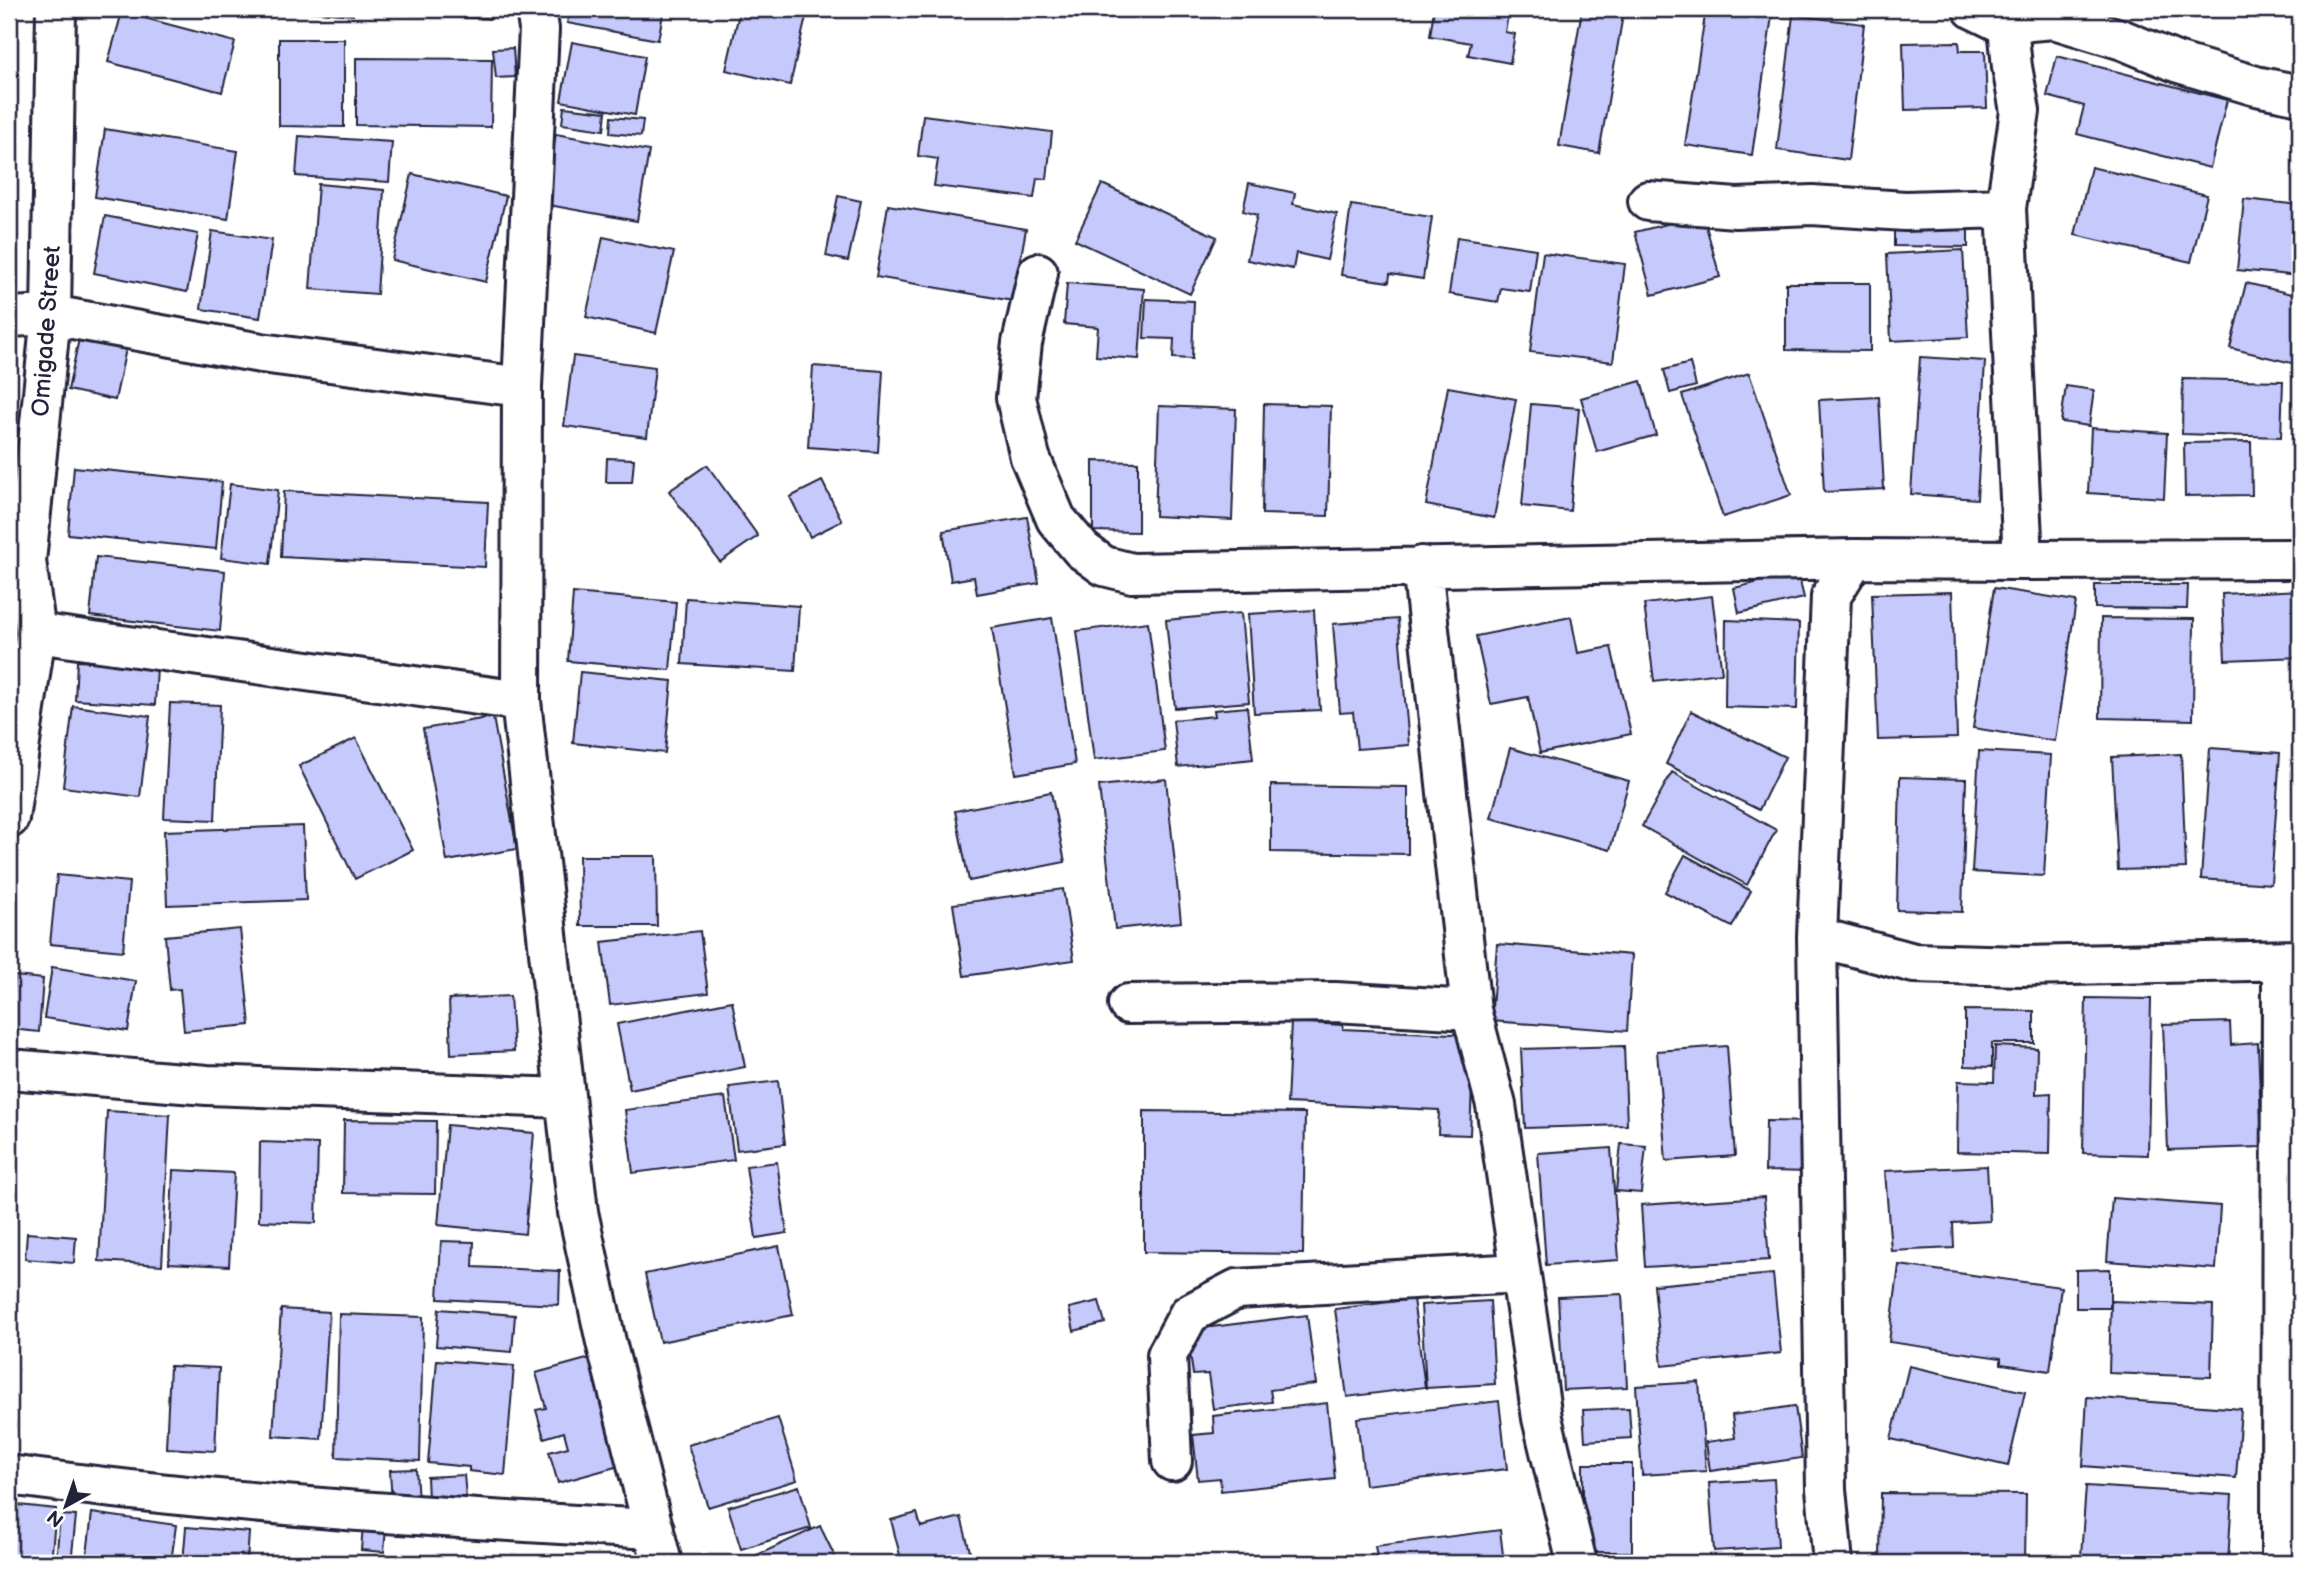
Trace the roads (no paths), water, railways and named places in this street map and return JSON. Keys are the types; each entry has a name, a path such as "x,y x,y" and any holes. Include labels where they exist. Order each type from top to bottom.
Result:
{"street":[{"name":"Omigade Street","path":"9,818 36,633 26,561 51,315 56,9"},
{"path":"9,1475 237,1503 425,1517 658,1546 606,1342 578,1212 521,701 522,387 539,29 536,9"},
{"path":"1973,9 2008,26 2054,19 2123,40 2176,62 2256,86 2300,95"},
{"path":"2008,26 2020,111 2006,208 2023,561"},
{"path":"1648,201 1736,208 1812,205 1905,211 2006,208"},
{"path":"1038,273 1022,344 1016,398 1030,457 1056,519 1082,550 1104,566 1132,573 1854,559 2300,559"},
{"path":"9,317 51,315 261,353 522,387"},
{"path":"1833,1563 1826,1489 1817,937 1830,596 1854,559"},
{"path":"1804,560 1830,596"},
{"path":"1422,566 1471,1010 1496,1105 1542,1418 1577,1563"},
{"path":"36,633 521,701"},
{"path":"1817,937 1914,963 2021,966 2291,960 2281,1563"},
{"path":"1129,1004 1335,1002 1471,1010"},
{"path":"9,1069 207,1085 565,1098"},
{"path":"1172,1461 1167,1355 1189,1314 1237,1289 1520,1273"}]}
